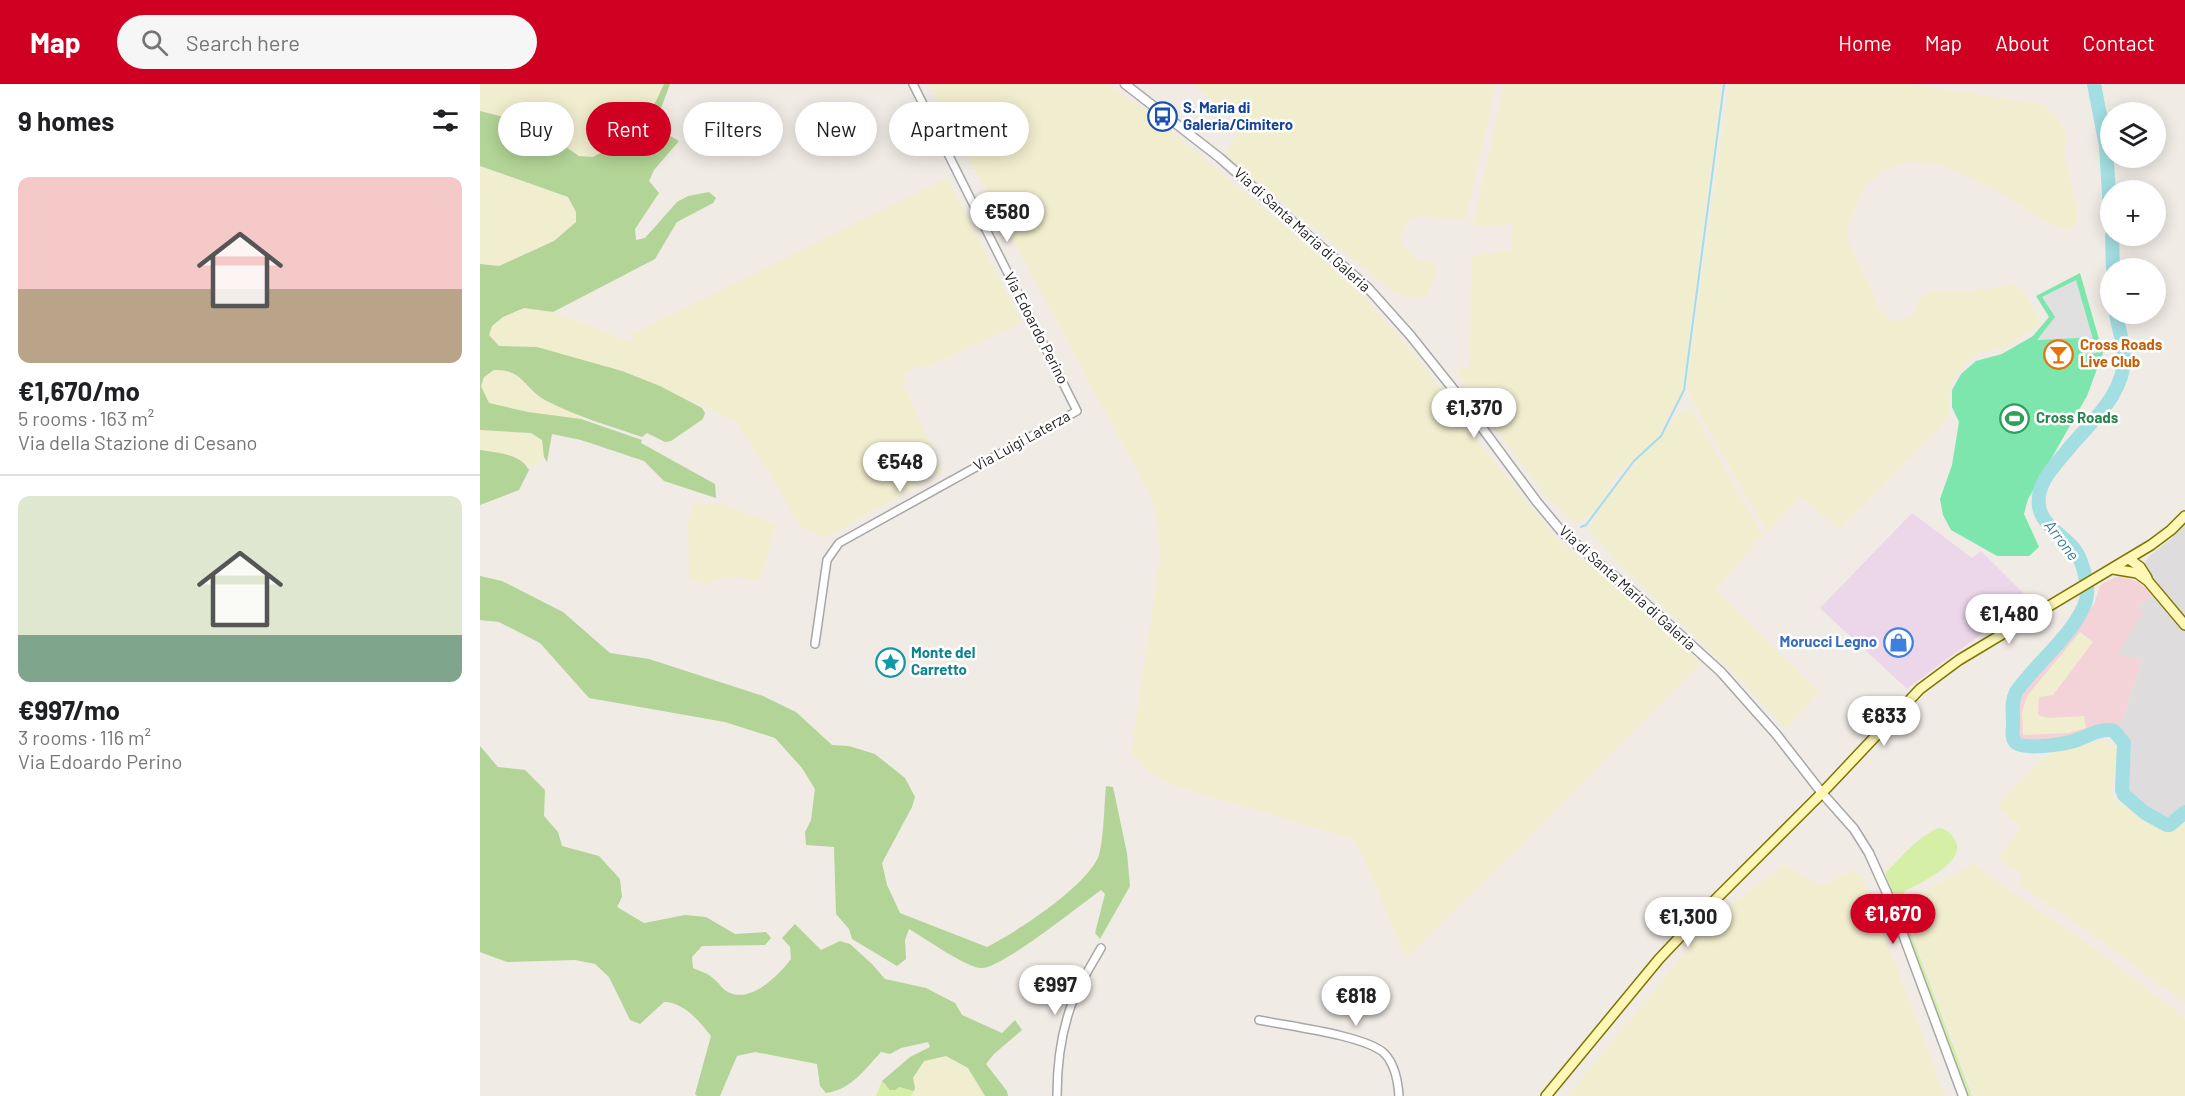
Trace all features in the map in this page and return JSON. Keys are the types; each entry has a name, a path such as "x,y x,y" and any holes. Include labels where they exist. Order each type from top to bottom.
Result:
{"main road":[{"path":"1546,1096 1659,959 1934,678 1965,656 2151,545 2185,516"},
{"path":"2140,571 2142,559 2151,545"},
{"path":"2129,559 2185,625"},
{"path":"2111,570 2140,571"}],"street":[{"name":"Via Edoardo Perino","path":"913,84 1077,411"},
{"name":"Via di Santa Maria di Galeria","path":"1125,84 1220,158 1372,292 1454,390 1562,532 1642,600 1721,672 1767,723 1822,793 1854,829 1865,846 1878,872 1963,1096"},
{"name":"Via Luigi Laterza","path":"815,644 827,560 839,543 1077,411"},
{"path":"1057,1096 1059,1055 1067,1018 1074,997 1101,948"},
{"path":"1258,1020 1356,1040 1382,1051 1392,1065 1399,1096"}],"shaded area":[{"path":"480,84 664,84 655,102 586,102 586,156 595,156 593,157 579,156 574,153 574,102 498,102 498,116 480,111"},
{"path":"929,84 1107,84 1141,107 1274,217 1363,295 1427,370 1471,433 1556,538 1614,585 1701,663 1519,848 1406,958 1363,856 1353,839 1172,785 1147,770 1131,752 1160,556 1157,520 1151,497 968,156 1029,156 1029,102 939,102"},
{"path":"1193,84 1496,84 1466,220 1414,217 1404,226 1400,237 1404,248 1416,259 1435,264 1435,277 1427,296 1417,298 1395,293 1224,155 1242,126"},
{"path":"1504,84 1721,84 1682,390 1659,435 1616,475 1600,503 1584,521 1575,523 1547,497 1467,391 1458,370 1470,366 1471,256 1511,252 1513,224 1476,226 1474,221"},
{"path":"1729,84 1907,84 2043,104 2058,119 2065,132 2066,162 2077,210 2077,223 2073,228 2065,229 2046,221 1984,184 1944,166 1910,162 1884,170 1865,186 1850,220 1847,236 1879,309 1892,321 1903,320 1912,315 1919,299 1928,292 1970,291 2015,285 2024,293 2039,317 2039,325 2003,349 1979,352 1967,362 1951,383 1949,418 1839,529 1801,497 1767,532 1692,401 1687,386"},
{"path":"480,166 569,197 576,212 576,222 554,241 499,266 480,264"},
{"path":"947,178 1022,322 929,367 916,366 905,374 903,384 942,471 825,538 799,526 768,470 733,419 622,371 537,347 499,346 489,335 492,326 503,317 524,308 553,312 634,343 632,334"},
{"path":"2076,280 2097,353 2083,355 2080,338 2037,340 2055,317 2042,297"},
{"path":"504,369 513,372 543,399 583,416 581,419 528,412 489,403 481,386 484,377 494,370"},
{"path":"1691,408 1762,535 1716,590 1820,692 1786,729 1738,677 1616,561 1588,530 1606,501 1641,457 1663,436 1678,414"},
{"path":"480,430 531,433 542,440 544,457 536,465 527,465 517,457 480,450"},
{"path":"695,504 722,504 776,524 759,581 723,576 709,584 689,580 688,520"},
{"path":"1912,513 1972,558 1981,551 2030,600 1907,689 1820,608"},
{"path":"2185,522 2185,619 2147,574 2145,563 2149,556 2172,538"},
{"path":"2121,575 2140,583 2153,595 2138,607 2143,612 2117,654 2142,660 2119,730 2109,727 2070,740 2017,741 2016,712 2022,693 2094,604 2100,586"},
{"path":"2153,595 2185,631 2185,806 2167,821 2148,810 2126,789 2131,752 2126,739 2119,730 2142,660 2116,654 2143,612 2137,608"},
{"path":"2080,632 2093,642 2053,695 2039,697 2038,715 2048,718 2084,716 2086,728 2068,733 2023,735 2022,712 2027,696"},
{"path":"2096,741 2113,744 2117,750 2118,760 2110,794 2114,800 2162,829 2175,829 2185,823 2185,1004 2095,936 2018,884 2022,875 1998,858 2020,827 1997,806 2045,756"},
{"path":"1975,863 1999,883 2086,942 2185,1018 2185,1096 1974,1096 1905,913 1906,902 1913,897"},
{"path":"1784,864 1821,886 1852,870 1862,875 1945,1096 1567,1096 1710,922"},
{"path":"946,1056 968,1068 985,1096 911,1096 915,1088 913,1078 924,1061"}],"green space":[{"path":"664,84 670,84 663,102 655,102"},
{"path":"480,111 498,116 498,156 574,156 574,153 579,156 666,156 654,170 649,181 659,193 635,229 636,240 645,238 677,202 688,196 709,192 716,198 713,203 677,222 655,259 553,312 524,308 503,317 492,326 489,335 499,346 537,347 622,371 660,386 702,408 705,413 703,419 671,441 665,442 647,433 642,437 556,406 511,373 494,370 484,377 481,386 489,403 528,412 581,419 642,440 641,443 715,484 716,498 664,481 644,461 581,440 552,434 547,462 544,457 542,440 531,433 480,430 480,264 499,266 554,241 576,222 576,212 568,197 480,166"},
{"path":"671,137 679,141 671,150"},
{"name":"Cross Roads","path":"2080,273 2103,353 2087,396 2028,499 2024,514 2039,547 2029,556 1997,556 1951,530 1943,515 1940,499 1952,465 1959,422 1952,407 1952,390 1961,374 1976,361 2002,354 2033,336 2049,317 2036,296"},
{"path":"480,450 508,455 525,464 529,470 519,490 480,505"},
{"path":"480,576 502,581 563,612 610,653 649,659 763,696 796,712 832,745 849,746 875,754 905,778 915,797 882,863 887,885 900,913 987,947 1015,931 1050,907 1082,880 1093,867 1101,848 1106,786 1113,787 1127,853 1130,886 1100,939 1095,933 1105,894 1101,890 1023,947 992,965 982,968 975,967 909,929 905,940 906,959 897,966 852,939 849,929 836,914 834,847 806,845 805,832 811,820 815,789 802,768 775,738 725,722 589,698 540,643 499,622 480,620"},
{"path":"480,746 498,767 525,770 545,790 544,816 558,832 562,846 599,856 620,879 622,897 617,907 644,923 685,915 706,917 735,934 766,932 771,938 765,945 702,946 692,957 693,968 712,977 726,991 737,995 746,994 772,980 791,959 790,947 782,938 795,924 821,950 840,941 850,944 885,979 926,988 955,1003 962,1015 1002,1033 1015,1020 1022,1030 986,1064 1007,1091 1008,1096 985,1096 968,1068 946,1056 924,1061 913,1078 914,1091 899,1087 890,1090 882,1081 910,1057 930,1047 928,1042 901,1048 890,1054 881,1052 850,1083 843,1088 826,1093 820,1086 817,1064 755,1052 737,1056 720,1096 697,1096 695,1094 711,1036 685,1009 664,1002 640,1024 630,1020 609,977 595,964 575,960 507,962 480,952"},
{"path":"1938,828 1949,832 1956,842 1957,850 1954,857 1948,865 1930,878 1905,891 1900,904 1972,1096 1968,1096 1885,873 1916,842"},
{"path":"882,1081 885,1086 914,1091 911,1096 876,1096"}],"waterway":[{"path":"1581,527 1586,525 1634,461 1661,436 1684,390 1724,84"},
{"name":"Arrone","path":"2094,84 2106,146 2108,180"},
{"name":"Arrone","path":"2112,246 2113,258"},
{"name":"Arrone","path":"2118,324 2124,354 2119,383 2104,408 2047,475 2040,491 2040,511 2044,518 2069,543 2079,557 2087,583 2086,599 2078,618 2070,629 2016,692 2013,704 2013,736 2019,745 2034,746 2069,742 2104,730 2114,731 2124,743 2122,790 2124,795 2145,813 2167,825 2185,812"}],"place":[{"name":"S. Maria di Galeria/Cimitero","path":"1162,117"},
{"name":"Cross Roads Live Club","path":"2059,354"},
{"name":"Cross Roads","path":"2015,418"},
{"name":"Morucci Legno","path":"1898,642"},
{"name":"Monte del Carretto","path":"890,662"}]}
